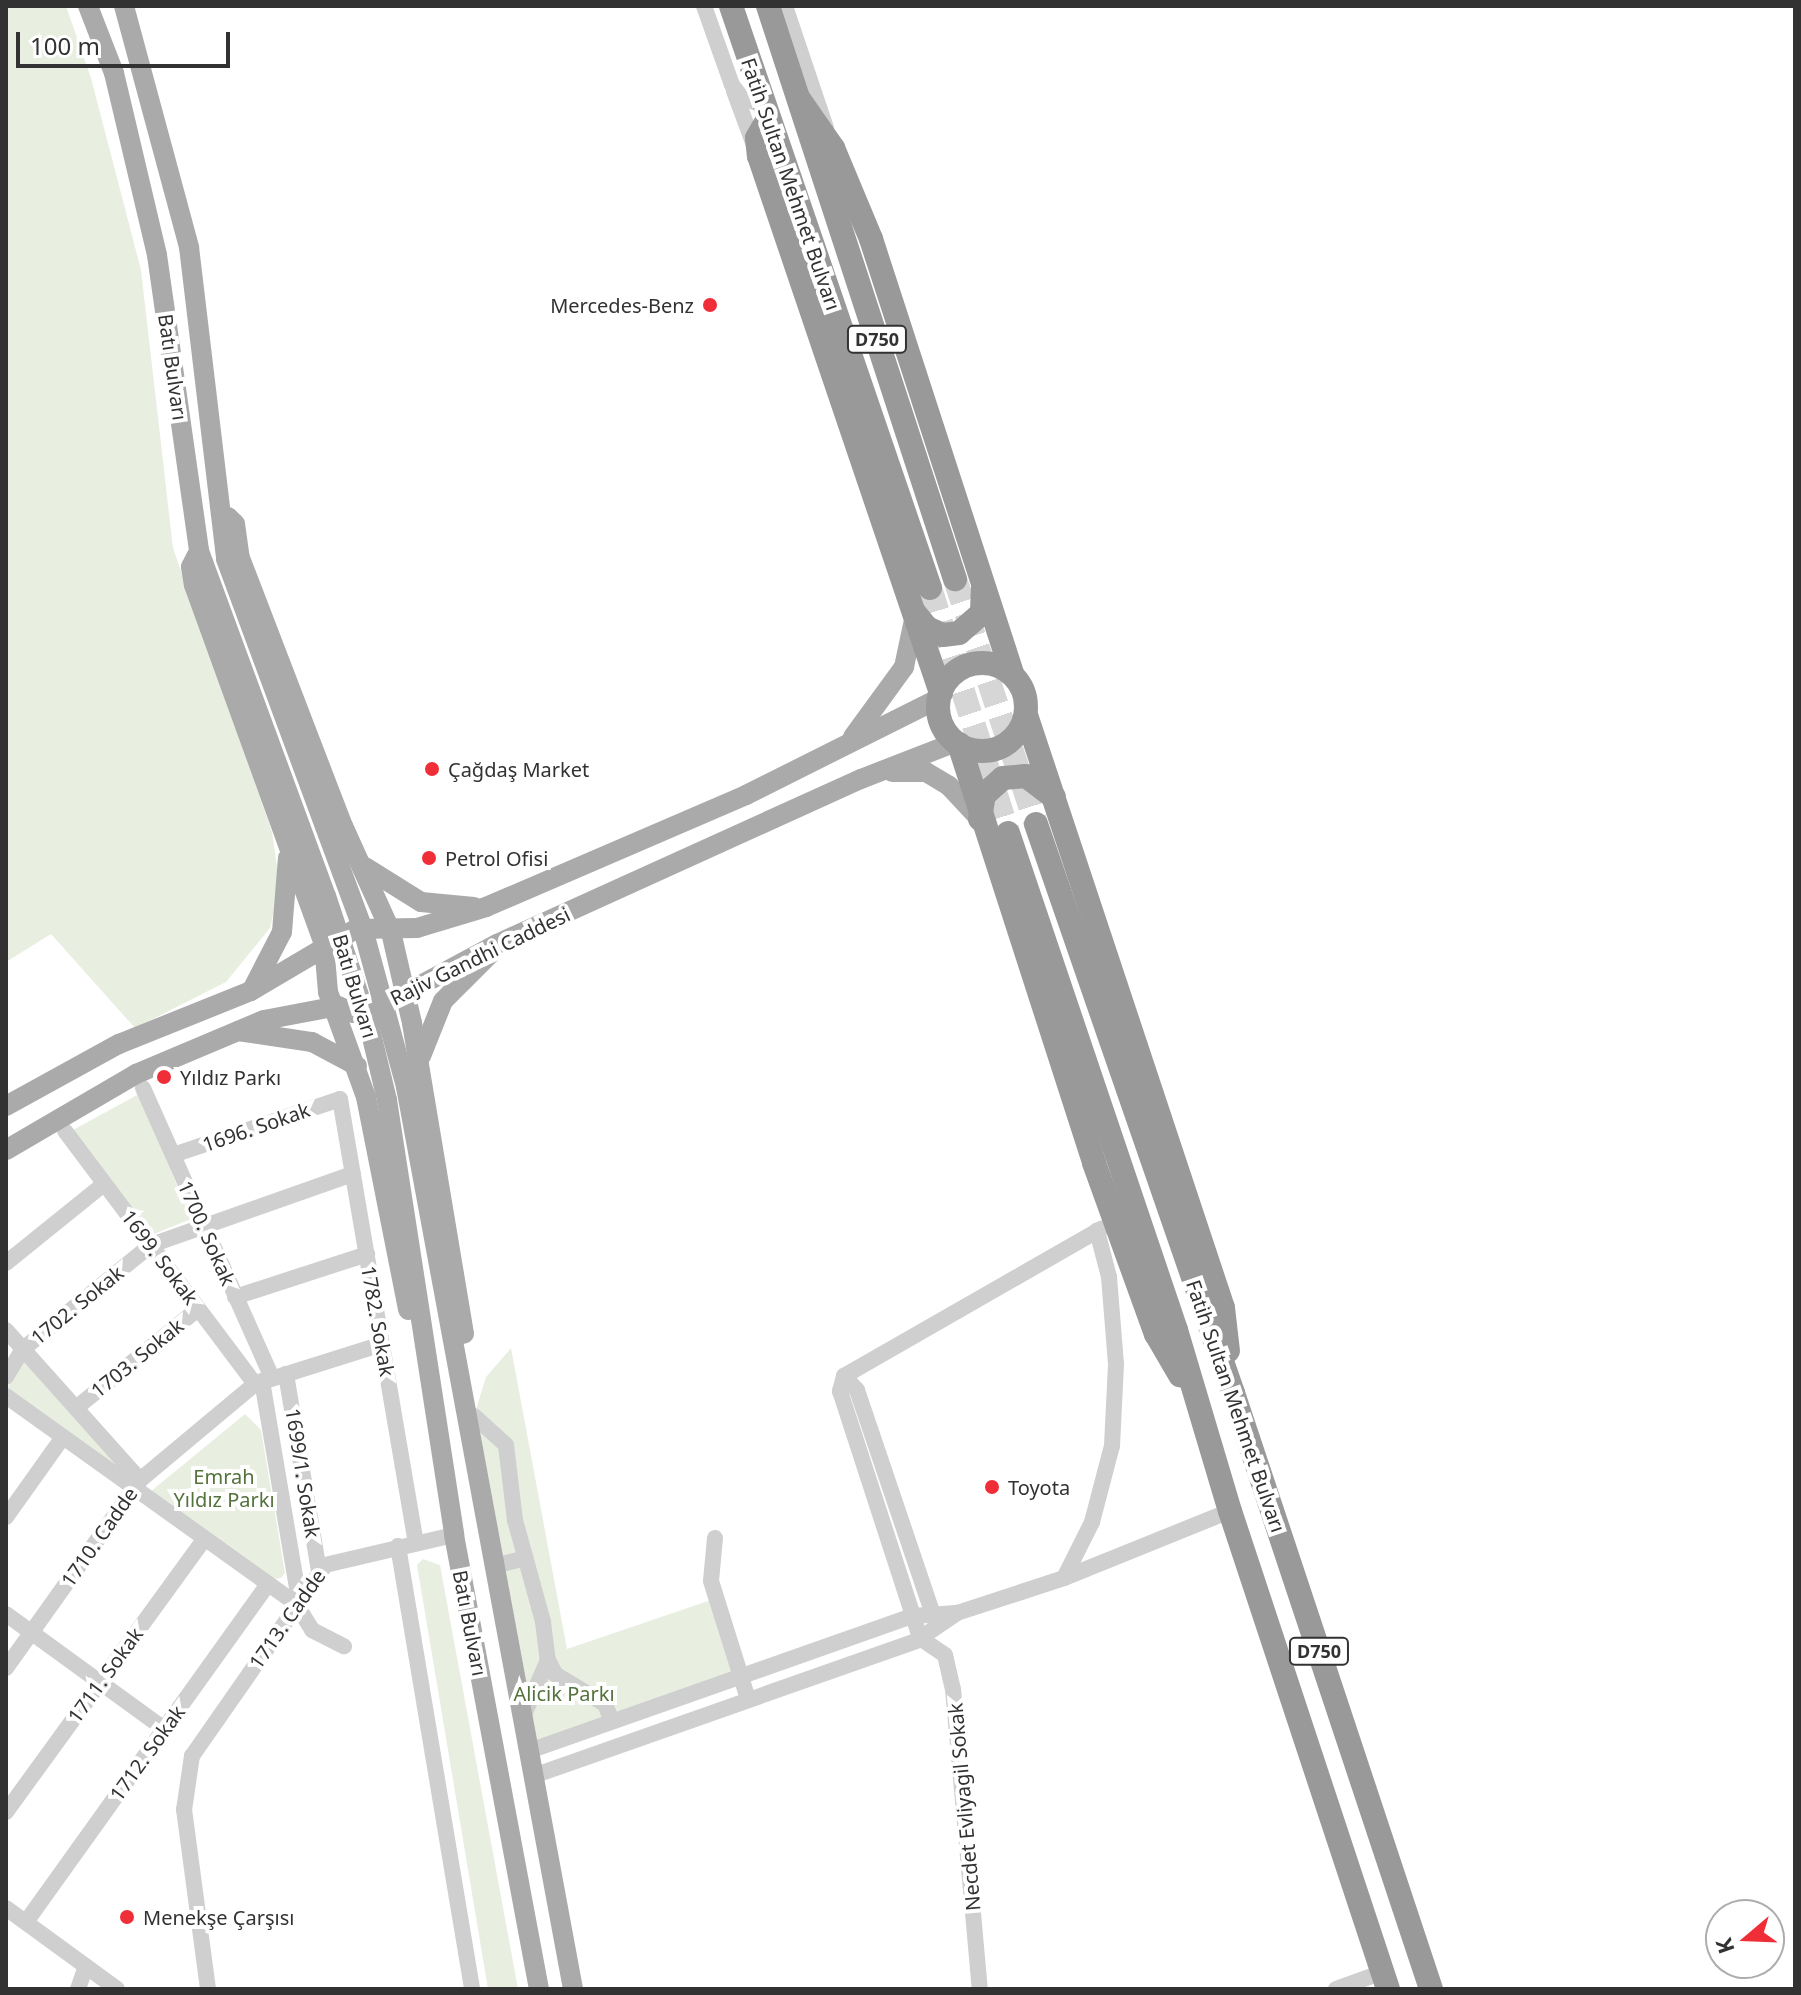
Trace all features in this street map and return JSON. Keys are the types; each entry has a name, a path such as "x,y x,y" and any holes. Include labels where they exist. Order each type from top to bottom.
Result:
{"highway":[{"name":"Fatih Sultan Mehmet Bulvarı","path":"731,6 930,588"},
{"name":"Fatih Sultan Mehmet Bulvarı","path":"768,6 955,579"},
{"path":"799,99 833,148 871,239 1012,674 1023,690 1026,715 1223,1308 1233,1393"},
{"path":"765,112 757,138 765,176 940,696 943,729 957,743 979,751 1004,746 1026,715"},
{"path":"910,610 927,628 943,635 959,633 982,613 981,574"},
{"path":"940,696 965,666 993,664 1012,674"},
{"path":"957,743 1106,1225 1156,1334 1198,1407"},
{"path":"980,819 984,795 1003,778 1026,776 1054,797"},
{"name":"Fatih Sultan Mehmet Bulvarı","path":"1036,824 1233,1393 1431,1989"},
{"name":"Fatih Sultan Mehmet Bulvarı","path":"1008,833 1198,1407 1383,1983"}],"main road":[{"name":"Batı Bulvarı","path":"88,6 114,73 157,255 201,559 369,1025 412,1252 454,1535 539,1989"},
{"name":"Batı Bulvarı","path":"124,6 189,247 226,559 335,849 389,1011 573,1989"},
{"path":"219,509 235,524 240,558 391,932 406,989 459,1284 477,1439 473,1450"},
{"name":"Batı Bulvarı","path":"201,559 191,567 194,585 324,945 323,971 357,1066 377,1145 421,1389 436,1412"},
{"path":"848,743 904,667 910,610"},
{"name":"Rajiv Gandhi Caddesi","path":"6,1106 119,1044 251,991 324,945 370,927 391,932 486,907 746,795 940,696"},
{"name":"Rajiv Gandhi Caddesi","path":"6,1150 91,1097 238,1031 264,1020 338,1006 354,1013 378,1008 406,989 497,944 861,779 957,743"},
{"path":"861,779 902,770 926,772 949,786 980,819"},
{"path":"251,991 282,932 288,846"},
{"path":"361,864 421,902 486,907"},
{"path":"419,1064 443,1001 497,944"},
{"path":"238,1031 312,1042 357,1066"}],"street":[{"path":"704,6 765,176"},
{"path":"785,6 833,148"},
{"path":"732,85 742,98 765,112"},
{"name":"1700. Sokak","path":"143,1088 269,1379"},
{"name":"1696. Sokak","path":"173,1155 340,1099"},
{"name":"1782. Sokak","path":"340,1099 416,1543"},
{"name":"1699. Sokak","path":"65,1131 198,1309 269,1379"},
{"name":"1702. Sokak","path":"6,1377 23,1349 151,1245 203,1224 353,1174"},
{"path":"6,1263 104,1184"},
{"path":"945,1655 920,1638 840,1391 844,1376 1106,1225 1116,1364 1112,1446 1092,1522 1064,1578"},
{"path":"235,1297 367,1254"},
{"name":"1703. Sokak","path":"76,1408 198,1309"},
{"path":"6,1330 76,1408 136,1484"},
{"name":"1710. Cadde","path":"6,1668 136,1484 269,1379 382,1344"},
{"name":"Necdet Evliyagil Sokak","path":"844,1376 857,1390 935,1621 953,1689 980,1989"},
{"name":"1699/1. Sokak","path":"269,1379 319,1571"},
{"name":"1699/1. Sokak","path":"269,1379 298,1602"},
{"path":"6,1396 136,1484 204,1539 298,1602 312,1630 344,1646"},
{"path":"474,1416 506,1445 525,1558 548,1660 555,1674 605,1704 612,1721"},
{"path":"6,1517 63,1437"},
{"path":"533,1776 920,1638 935,1621 1064,1578 1230,1511"},
{"name":"1713. Cadde","path":"208,1989 184,1788 196,1749 319,1571 341,1557 454,1535"},
{"path":"715,1538 711,1581 748,1699"},
{"name":"1711. Sokak","path":"6,1812 204,1539"},
{"path":"398,1546 472,1989"},
{"path":"494,1566 525,1558"},
{"name":"1712. Sokak","path":"26,1922 268,1584"},
{"path":"6,1614 164,1729"},
{"path":"529,1751 913,1616 935,1621"},
{"path":"522,1717 548,1660"},
{"path":"6,1908 117,1989"},
{"path":"78,1989 86,1966"},
{"path":"1336,1989 1383,1983"}],"green space":[{"path":"6,6 66,6 91,78 141,270 173,548 272,832 280,887 270,928 226,982 135,1028 51,934 6,962"},
{"path":"139,1094 191,1219 149,1236 71,1131"},
{"name":"Alicik Parkı","path":"511,1348 567,1649 714,1599 741,1677 529,1751 474,1416 486,1377"},
{"path":"23,1358 124,1474 6,1391"},
{"name":"Emrah Yıldız Parkı","path":"245,1414 261,1430 285,1573 281,1578 274,1579 150,1492"},
{"path":"423,1559 440,1565 518,1989 488,1989 417,1565"}],"tunnel":[{"path":"955,579 1036,824"},
{"path":"930,588 1008,833"}],"place":[{"name":"Mercedes-Benz","path":"710,305"},
{"name":"Çağdaş Market","path":"432,769"},
{"name":"Petrol Ofisi","path":"429,858"},
{"name":"Yıldız Parkı","path":"164,1077"},
{"name":"Toyota","path":"992,1487"},
{"name":"Menekşe Çarşısı","path":"127,1917"}]}
